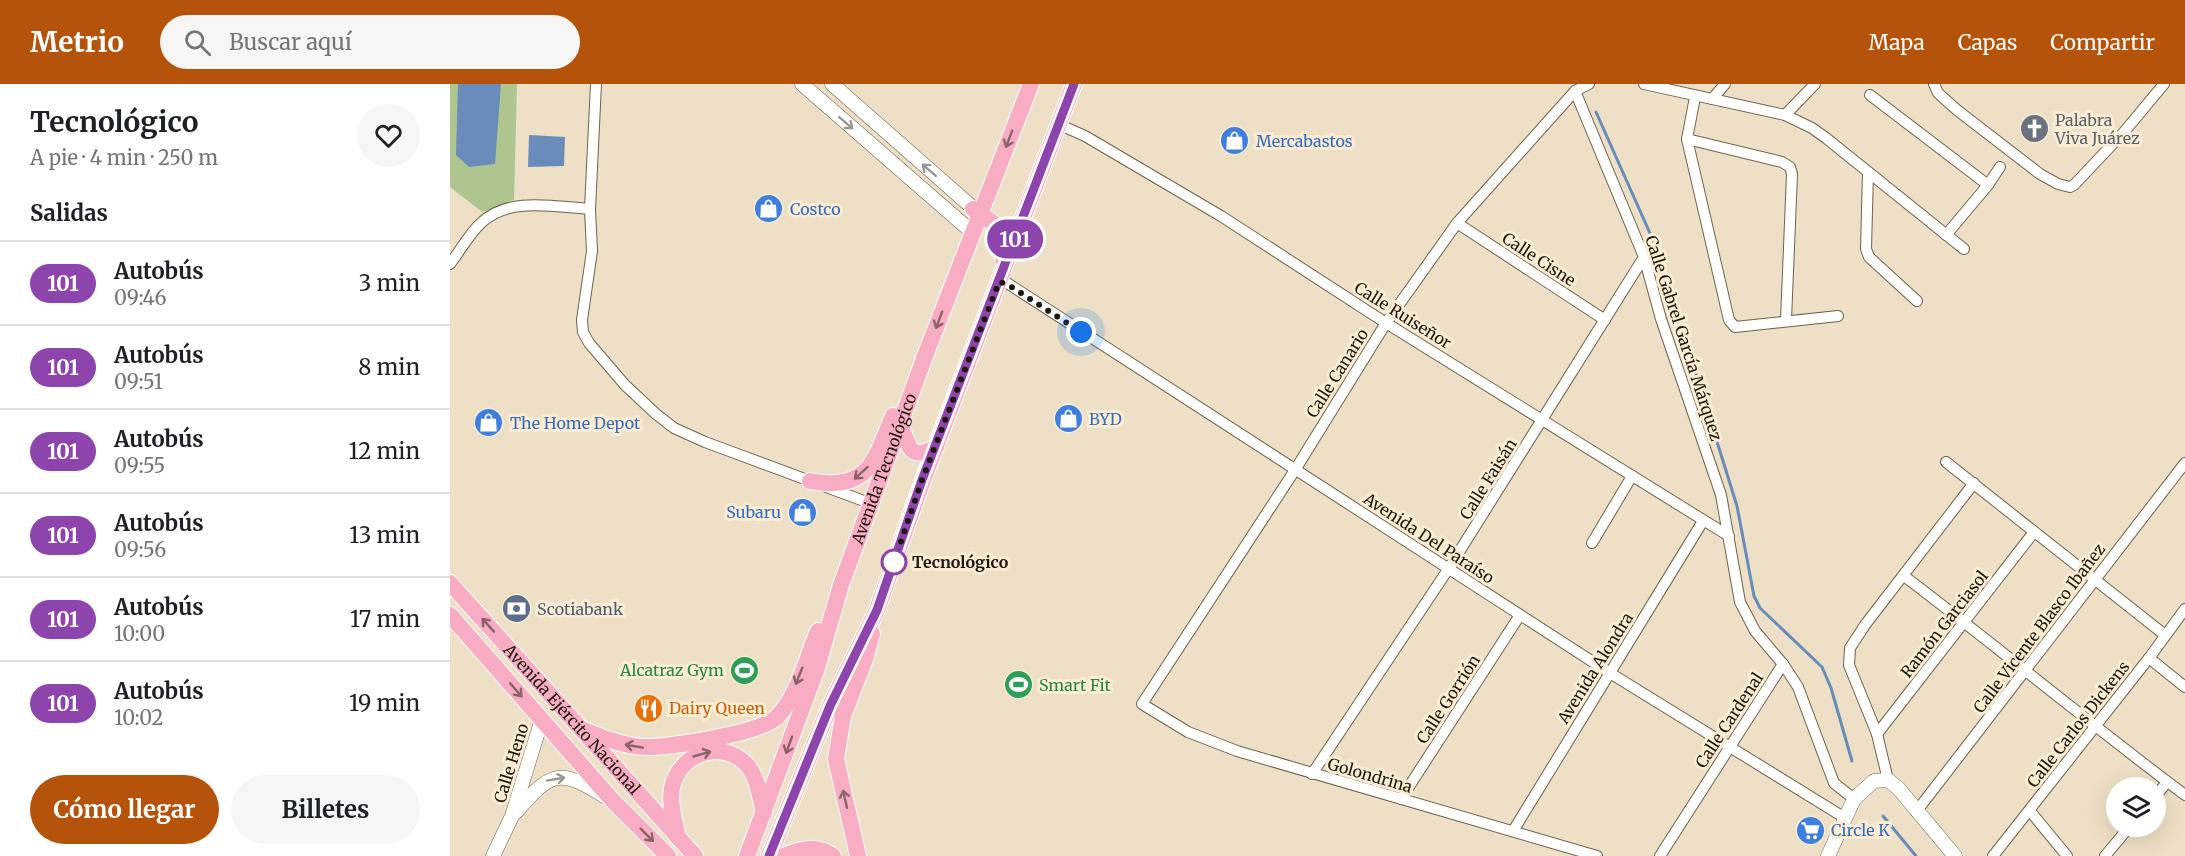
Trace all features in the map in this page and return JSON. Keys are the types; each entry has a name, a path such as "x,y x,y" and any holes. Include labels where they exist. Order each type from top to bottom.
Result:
{"main road":[{"name":"Avenida Tecnológico","path":"747,856 816,671 841,585 973,231 976,211 1031,84"},
{"path":"769,856 830,706 877,610 936,447 1074,84"},
{"path":"976,211 999,228 1003,237 1001,275"},
{"path":"810,481 841,484 852,481 864,473 873,462 900,399 928,348"},
{"path":"901,427 908,446 916,453 921,454 936,447"},
{"name":"Avenida Ejército Nacional","path":"450,583 695,856"},
{"path":"578,728 626,744 665,747 744,731 772,721 791,697 819,628 841,585"},
{"path":"858,856 836,759 843,716 871,642 877,610"},
{"name":"Avenida Ejército Nacional","path":"450,615 613,801 668,856"},
{"path":"678,839 671,797 672,786 684,764 695,755 704,752 726,754 746,764 758,785 764,814"},
{"path":"784,856 809,848 826,851 834,856"}],"street":[{"path":"596,84 590,209 592,251 582,320 583,332 589,344 606,365 656,414 674,428 705,442 872,504"},
{"path":"802,84 973,231"},
{"path":"832,84 976,211"},
{"name":"Calle Canario","path":"1142,704 1295,470 1386,323 1457,223 1575,91 1589,84"},
{"path":"1644,84 1785,115 1812,128 1964,249"},
{"path":"1712,99 1725,84"},
{"path":"1785,115 1815,84"},
{"path":"1934,84 1938,93 1957,110 2040,174 2058,184 2070,187 2124,132 2164,84"},
{"name":"Calle Gabrel García Márquez","path":"1575,91 1644,257 1665,330 1722,495 1740,602"},
{"path":"1870,95 1988,185"},
{"path":"1695,97 1687,139 1730,320 1735,327 1838,316"},
{"name":"Calle Ruiseñor","path":"1058,124 1085,136 1221,216 1386,323 1729,536"},
{"path":"869,142 881,128"},
{"path":"1687,139 1782,162 1790,166 1792,174 1786,320"},
{"path":"1946,235 2000,167"},
{"path":"1868,172 1866,249 1869,257 1917,301"},
{"path":"450,264 481,223 498,211 521,206 590,209"},
{"name":"Calle Cisne","path":"1457,223 1605,320"},
{"name":"Calle Faisán","path":"1312,774 1449,568 1644,257"},
{"name":"Avenida Del Paraíso","path":"1001,275 1007,284 1610,673 1845,818"},
{"path":"1946,462 2165,635"},
{"name":"Calle Vicente Blasco Ibañez","path":"1916,812 2185,463"},
{"path":"1592,543 1632,476"},
{"path":"1955,856 1899,789 1888,780 1877,734 1849,664 1850,648 1865,625 1974,483"},
{"name":"Avenida Alondra","path":"1513,831 1703,521"},
{"name":"Ramón Garciasol","path":"1877,734 2034,532"},
{"path":"1904,576 1965,621 2094,727 2185,795"},
{"name":"Calle Cardenal","path":"1660,856 1783,664 1755,631 1740,602"},
{"name":"Calle Carlos Dickens","path":"1993,856 2185,609"},
{"name":"Calle Gorrión","path":"1401,799 1520,615"},
{"path":"2149,658 2185,687"},
{"path":"1783,664 1798,687 1834,783 1854,799"},
{"name":"Golondrina","path":"1142,704 1188,732 1210,741 1312,774 1597,856"},
{"name":"Calle Heno","path":"493,856 512,816 542,719"},
{"name":"Calle Heno","path":"512,816 544,782 556,778 568,777 583,783 613,801"},
{"path":"1828,856 1854,799 1874,782 1888,780"},
{"path":"2030,811 2067,856"},
{"path":"2105,856 2121,837"}],"green space":[{"path":"450,84 517,84 514,200 482,212 450,187"}],"water":[{"path":"458,84 501,84 495,164 469,167 456,155"},
{"path":"529,135 565,137 564,166 528,167"}],"waterway":[{"path":"1596,112 1657,249 1737,506 1754,596 1760,608 1822,667 1831,688 1852,761"},
{"path":"1883,816 1916,856"}],"bus line":[{"name":"101","path":"769,856 830,706 877,610 922,480 1074,84"}],"place":[{"name":"Palabra Viva Juárez","path":"2034,129"},
{"name":"Mercabastos","path":"1235,141"},
{"name":"Costco","path":"769,209"},
{"name":"BYD","path":"1068,419"},
{"name":"The Home Depot","path":"489,423"},
{"name":"Subaru","path":"802,512"},
{"name":"Tecnológico","path":"894,562"},
{"name":"Scotiabank","path":"516,609"},
{"name":"Alcatraz Gym","path":"745,670"},
{"name":"Smart Fit","path":"1018,685"},
{"name":"Dairy Queen","path":"648,708"},
{"name":"Circle K","path":"1810,830"}],"route":[{"path":"894,562 922,480 999,282 1007,284 1081,332"}]}
